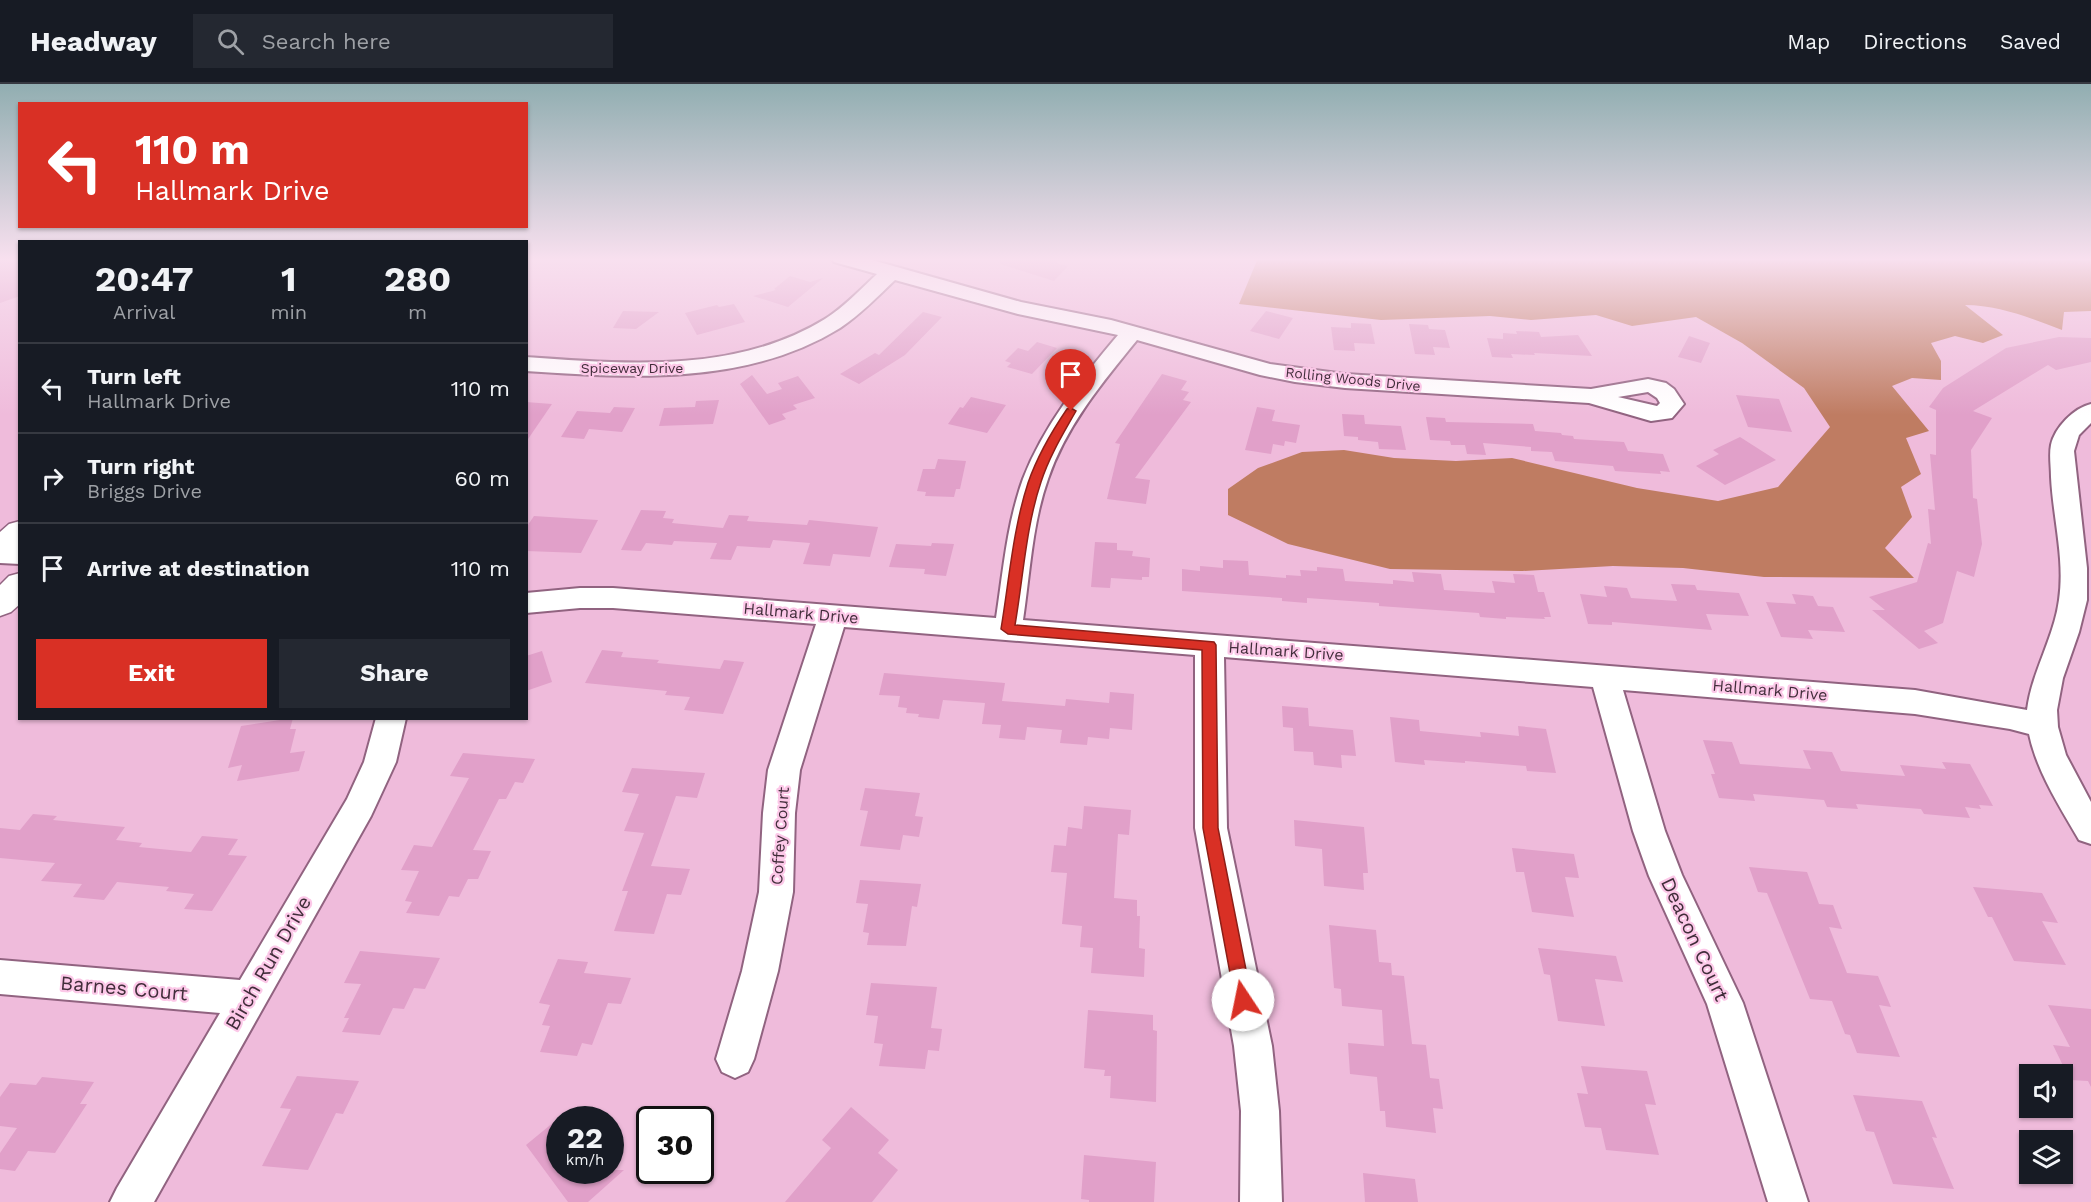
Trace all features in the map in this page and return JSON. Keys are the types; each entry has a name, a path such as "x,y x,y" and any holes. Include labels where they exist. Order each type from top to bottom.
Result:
{"main road":[{"path":"0,552 18,533"},
{"path":"0,604 18,586"}],"street":[{"name":"Spiceway Drive","path":"528,364 655,371 708,366 782,348 831,324 849,310"},
{"name":"Rolling Woods Drive","path":"1028,310 1132,332 1268,370 1314,378 1591,396"},
{"path":"1008,629 1029,502 1041,465 1071,411 1132,332"},
{"path":"2091,411 2076,423 2063,444 2063,485 2070,533 2073,600 2067,627 2043,690 2041,708 2048,747 2062,781 2091,830"},
{"path":"0,552 18,555"},
{"name":"Hallmark Drive","path":"528,603 580,598 613,598 1604,676 1915,702 2010,717 2043,726"},
{"name":"Coffey Court","path":"735,1059 760,971 776,892 779,813 784,770 833,616"},
{"path":"1209,645 1211,828 1253,1046 1260,1111 1261,1202"},
{"name":"Deacon Court","path":"1604,676 1649,831 1666,876 1725,1003 1788,1202"},
{"name":"Birch Run Drive","path":"131,1202 360,806 380,762 390,720"},
{"name":"Barnes Court","path":"0,977 248,998"}],"shaded area":[{"path":"1294,310 1972,310 2003,335 1983,343 1955,336 1931,343 1941,361 1941,380 1912,378 1892,386 1929,431 1906,438 1921,474 1901,487 1912,517 1885,548 1914,578 1764,577 1683,568 1613,566 1522,571 1390,569 1288,544 1228,515 1228,489 1258,468 1302,452 1344,450 1394,458 1456,461 1512,458 1637,488 1718,501 1778,487 1830,427 1804,388 1742,343 1696,317 1632,326 1596,315 1531,320 1490,316 1381,320"},
{"path":"2003,310 2091,310 2064,312 2062,330"}],"building":[{"path":"696,310 738,310 745,322 697,335 685,313"},
{"path":"623,311 659,312 636,329 613,328"},
{"path":"1266,311 1293,318 1279,339 1250,331"},
{"path":"923,312 942,317 905,355 859,384 840,374 875,353 879,355"},
{"path":"1351,323 1371,324 1375,344 1354,343 1355,351 1334,350 1331,327 1351,328"},
{"path":"1409,324 1428,325 1429,329 1445,330 1450,348 1433,347 1435,355 1415,354"},
{"path":"1516,331 1539,332 1541,337 1578,335 1592,356 1534,353 1535,355 1511,354 1513,358 1492,357 1487,338 1503,339 1503,333 1517,334"},
{"path":"1689,336 1710,343 1701,363 1678,357"},
{"path":"2059,337 2091,338 2091,362 2056,370 2048,365 1973,411 1992,418 1971,450 1973,498 1977,499 1982,544 1974,577 1957,571 1943,623 1924,631 1938,643 1919,649 1872,610 1885,610 1869,597 1917,582 1928,543 1931,544 1928,509 1935,510 1930,454 1936,455 1936,410 1929,407 1943,388 2006,348"},
{"path":"1037,342 1057,348 1032,374 1007,367 1011,363 1005,361 1018,348 1028,351"},
{"path":"1162,374 1187,381 1181,390 1189,392 1183,400 1191,402 1135,478 1150,480 1146,504 1107,499 1120,444 1115,443"},
{"path":"752,375 767,394 782,389 778,383 798,376 815,398 793,405 797,409 782,414 786,419 769,425 740,384"},
{"path":"1736,395 1779,399 1792,432 1748,427"},
{"path":"971,397 1006,405 987,433 948,424 960,407 963,408"},
{"path":"719,400 713,424 659,426 664,408 695,407 696,401"},
{"path":"528,402 552,404 528,439"},
{"path":"614,407 635,408 622,432 589,429 584,439 561,437 577,411 610,413"},
{"path":"1257,407 1275,410 1272,421 1300,425 1296,443 1285,441 1284,446 1273,444 1271,454 1245,450"},
{"path":"1342,414 1364,415 1365,424 1401,426 1406,450 1379,449 1378,442 1344,436"},
{"path":"1426,417 1445,418 1446,422 1533,424 1535,431 1561,433 1573,436 1574,439 1624,442 1628,451 1663,454 1670,472 1660,471 1661,474 1615,471 1613,466 1555,461 1552,452 1531,451 1531,447 1483,443 1486,455 1467,454 1465,445 1451,445 1450,441 1430,440"},
{"path":"1740,437 1776,460 1725,485 1696,466 1719,454 1713,450"},
{"path":"938,459 966,461 960,489 956,489 954,497 925,496 926,492 917,491 923,469 935,469"},
{"path":"641,510 666,511 663,518 674,519 672,523 723,528 729,515 749,516 747,521 807,525 809,520 878,527 870,557 833,554 830,566 803,564 810,543 773,540 770,548 737,546 731,560 710,559 717,543 674,541 672,545 646,543 641,551 621,550"},
{"path":"534,516 598,520 581,553 528,551 528,525"},
{"path":"1095,542 1117,543 1117,550 1133,551 1132,556 1150,558 1149,577 1142,577 1142,580 1111,578 1110,588 1091,587"},
{"path":"932,543 954,544 946,576 924,574 925,569 889,567 896,544 931,546"},
{"path":"1223,560 1248,561 1249,575 1286,578 1286,575 1301,576 1300,570 1317,571 1317,567 1343,569 1345,581 1393,584 1393,580 1414,582 1412,572 1441,574 1444,590 1495,593 1492,581 1515,583 1513,574 1534,575 1538,592 1544,592 1551,617 1544,617 1545,619 1506,617 1506,619 1480,617 1479,613 1379,606 1379,603 1307,598 1307,603 1282,601 1282,598 1182,591 1182,569 1200,571 1200,566 1223,568"},
{"path":"1671,584 1695,585 1697,590 1739,593 1749,616 1706,614 1712,630 1612,622 1612,625 1588,624 1580,594 1607,597 1604,586 1627,588 1631,598 1677,601"},
{"path":"1792,594 1813,596 1818,606 1833,607 1845,632 1808,630 1813,639 1781,637 1766,602 1796,604"},
{"path":"602,650 623,652 621,657 659,660 657,663 720,669 724,660 744,662 723,714 684,710 690,697 665,695 667,691 585,683"},
{"path":"542,651 552,682 528,690 528,655"},
{"path":"884,673 1005,683 1002,701 1065,706 1066,699 1109,703 1110,692 1134,694 1132,730 1110,728 1109,739 1088,737 1087,745 1060,743 1062,730 1027,727 1025,740 999,738 1001,725 982,724 985,703 943,700 939,719 906,713 907,708 898,707 900,696 879,695"},
{"path":"1282,706 1308,708 1309,726 1353,730 1356,756 1341,755 1342,768 1314,765 1313,752 1294,751 1293,728 1283,727"},
{"path":"1390,717 1419,720 1420,731 1481,737 1480,732 1519,736 1518,726 1546,729 1556,773 1527,771 1526,766 1465,761 1465,763 1424,760 1425,765 1395,762"},
{"path":"292,720 290,729 296,729 290,753 305,751 299,771 237,781 242,765 228,768 241,726"},
{"path":"1703,740 1732,742 1740,764 1811,769 1803,750 1832,752 1841,771 1905,776 1900,765 1946,769 1942,762 1970,764 1993,806 1979,805 1981,809 1965,807 1970,818 1924,814 1921,809 1856,804 1858,809 1827,807 1824,800 1753,794 1755,801 1719,798 1711,774 1715,774"},
{"path":"463,753 535,759 523,783 515,782 506,799 499,799 473,850 491,851 478,879 468,879 459,897 449,896 439,916 406,913 412,902 405,901 419,871 401,870 414,845 432,847 469,778 450,776"},
{"path":"632,768 705,773 697,798 676,796 651,866 690,869 681,895 667,894 654,934 614,931 628,891 622,891 644,833 624,831 639,794 622,792"},
{"path":"865,788 920,793 915,816 923,817 919,837 903,835 900,850 860,846 868,811 860,810"},
{"path":"1084,806 1131,810 1129,835 1118,834 1114,898 1137,900 1137,916 1140,916 1139,948 1145,949 1144,977 1091,973 1093,948 1080,947 1082,926 1062,924 1067,873 1051,872 1054,845 1066,846 1068,827 1082,829"},
{"path":"33,814 57,816 53,820 125,827 116,840 142,843 139,847 191,852 202,836 238,839 228,855 247,856 212,911 184,909 194,894 166,891 169,887 117,882 104,900 73,897 82,884 41,881 55,863 0,858 0,828 20,830"},
{"path":"1294,820 1364,827 1368,873 1363,873 1364,890 1324,886 1322,849 1295,846"},
{"path":"1512,848 1574,854 1579,878 1565,877 1574,917 1532,912 1524,872 1516,872"},
{"path":"1749,867 1807,872 1819,904 1833,905 1842,929 1829,927 1847,973 1878,976 1891,1007 1879,1005 1900,1057 1857,1053 1850,1035 1845,1034 1832,1001 1810,999 1767,893 1758,892"},
{"path":"860,880 921,884 917,907 912,906 906,946 867,945 869,933 863,932 868,904 856,903"},
{"path":"1973,887 2042,893 2058,923 2042,921 2066,965 2014,961 1992,917 1988,917"},
{"path":"1329,925 1376,930 1379,962 1391,963 1392,975 1404,976 1412,1044 1426,1045 1430,1078 1439,1079 1443,1109 1433,1108 1436,1133 1386,1127 1385,1111 1380,1111 1377,1077 1350,1074 1348,1043 1384,1046 1382,1010 1342,1006 1341,989 1334,988"},
{"path":"1538,948 1616,956 1623,982 1595,979 1605,1026 1558,1021 1550,975 1544,974"},
{"path":"360,951 440,958 425,989 414,988 404,1009 393,1008 380,1035 342,1032 349,1018 344,1018 361,984 344,983"},
{"path":"558,959 588,962 584,973 631,978 621,1004 608,1003 592,1045 582,1043 577,1056 540,1052 550,1026 542,1025 550,1005 539,1003"},
{"path":"871,983 937,987 931,1028 942,1029 939,1051 928,1050 925,1069 879,1066 883,1044 874,1043 878,1016 866,1015"},
{"path":"2048,1005 2091,1009 2091,1087 2088,1081 2073,1080 2073,1064 2062,1064 2053,1045 2070,1047"},
{"path":"1088,1010 1153,1015 1153,1030 1157,1031 1156,1102 1110,1098 1111,1076 1104,1076 1105,1070 1084,1068"},
{"path":"1581,1066 1647,1071 1656,1105 1645,1104 1659,1155 1606,1150 1601,1128 1585,1127 1577,1093 1588,1094"},
{"path":"297,1076 359,1081 343,1114 336,1113 308,1170 262,1166 291,1109 280,1108"},
{"path":"42,1077 94,1082 80,1104 87,1104 55,1153 28,1151 15,1171 0,1169 0,1153 17,1128 0,1126 0,1097 10,1083 36,1085"},
{"path":"1853,1095 1922,1101 1937,1138 1932,1137 1954,1189 1893,1184 1874,1132 1866,1131"},
{"path":"851,1107 889,1140 878,1153 898,1170 872,1202 785,1202 831,1148 822,1140"},
{"path":"546,1129 546,1172 526,1145"},
{"path":"1084,1155 1156,1162 1154,1202 1089,1202 1089,1200 1081,1199"},
{"path":"1363,1173 1415,1179 1418,1202 1365,1202"},
{"path":"555,1184 608,1184 588,1202 568,1202"}],"route":[{"path":"1071,411 1054,439 1035,481 1029,502 1008,629 1209,645 1211,828 1243,1000"}]}
